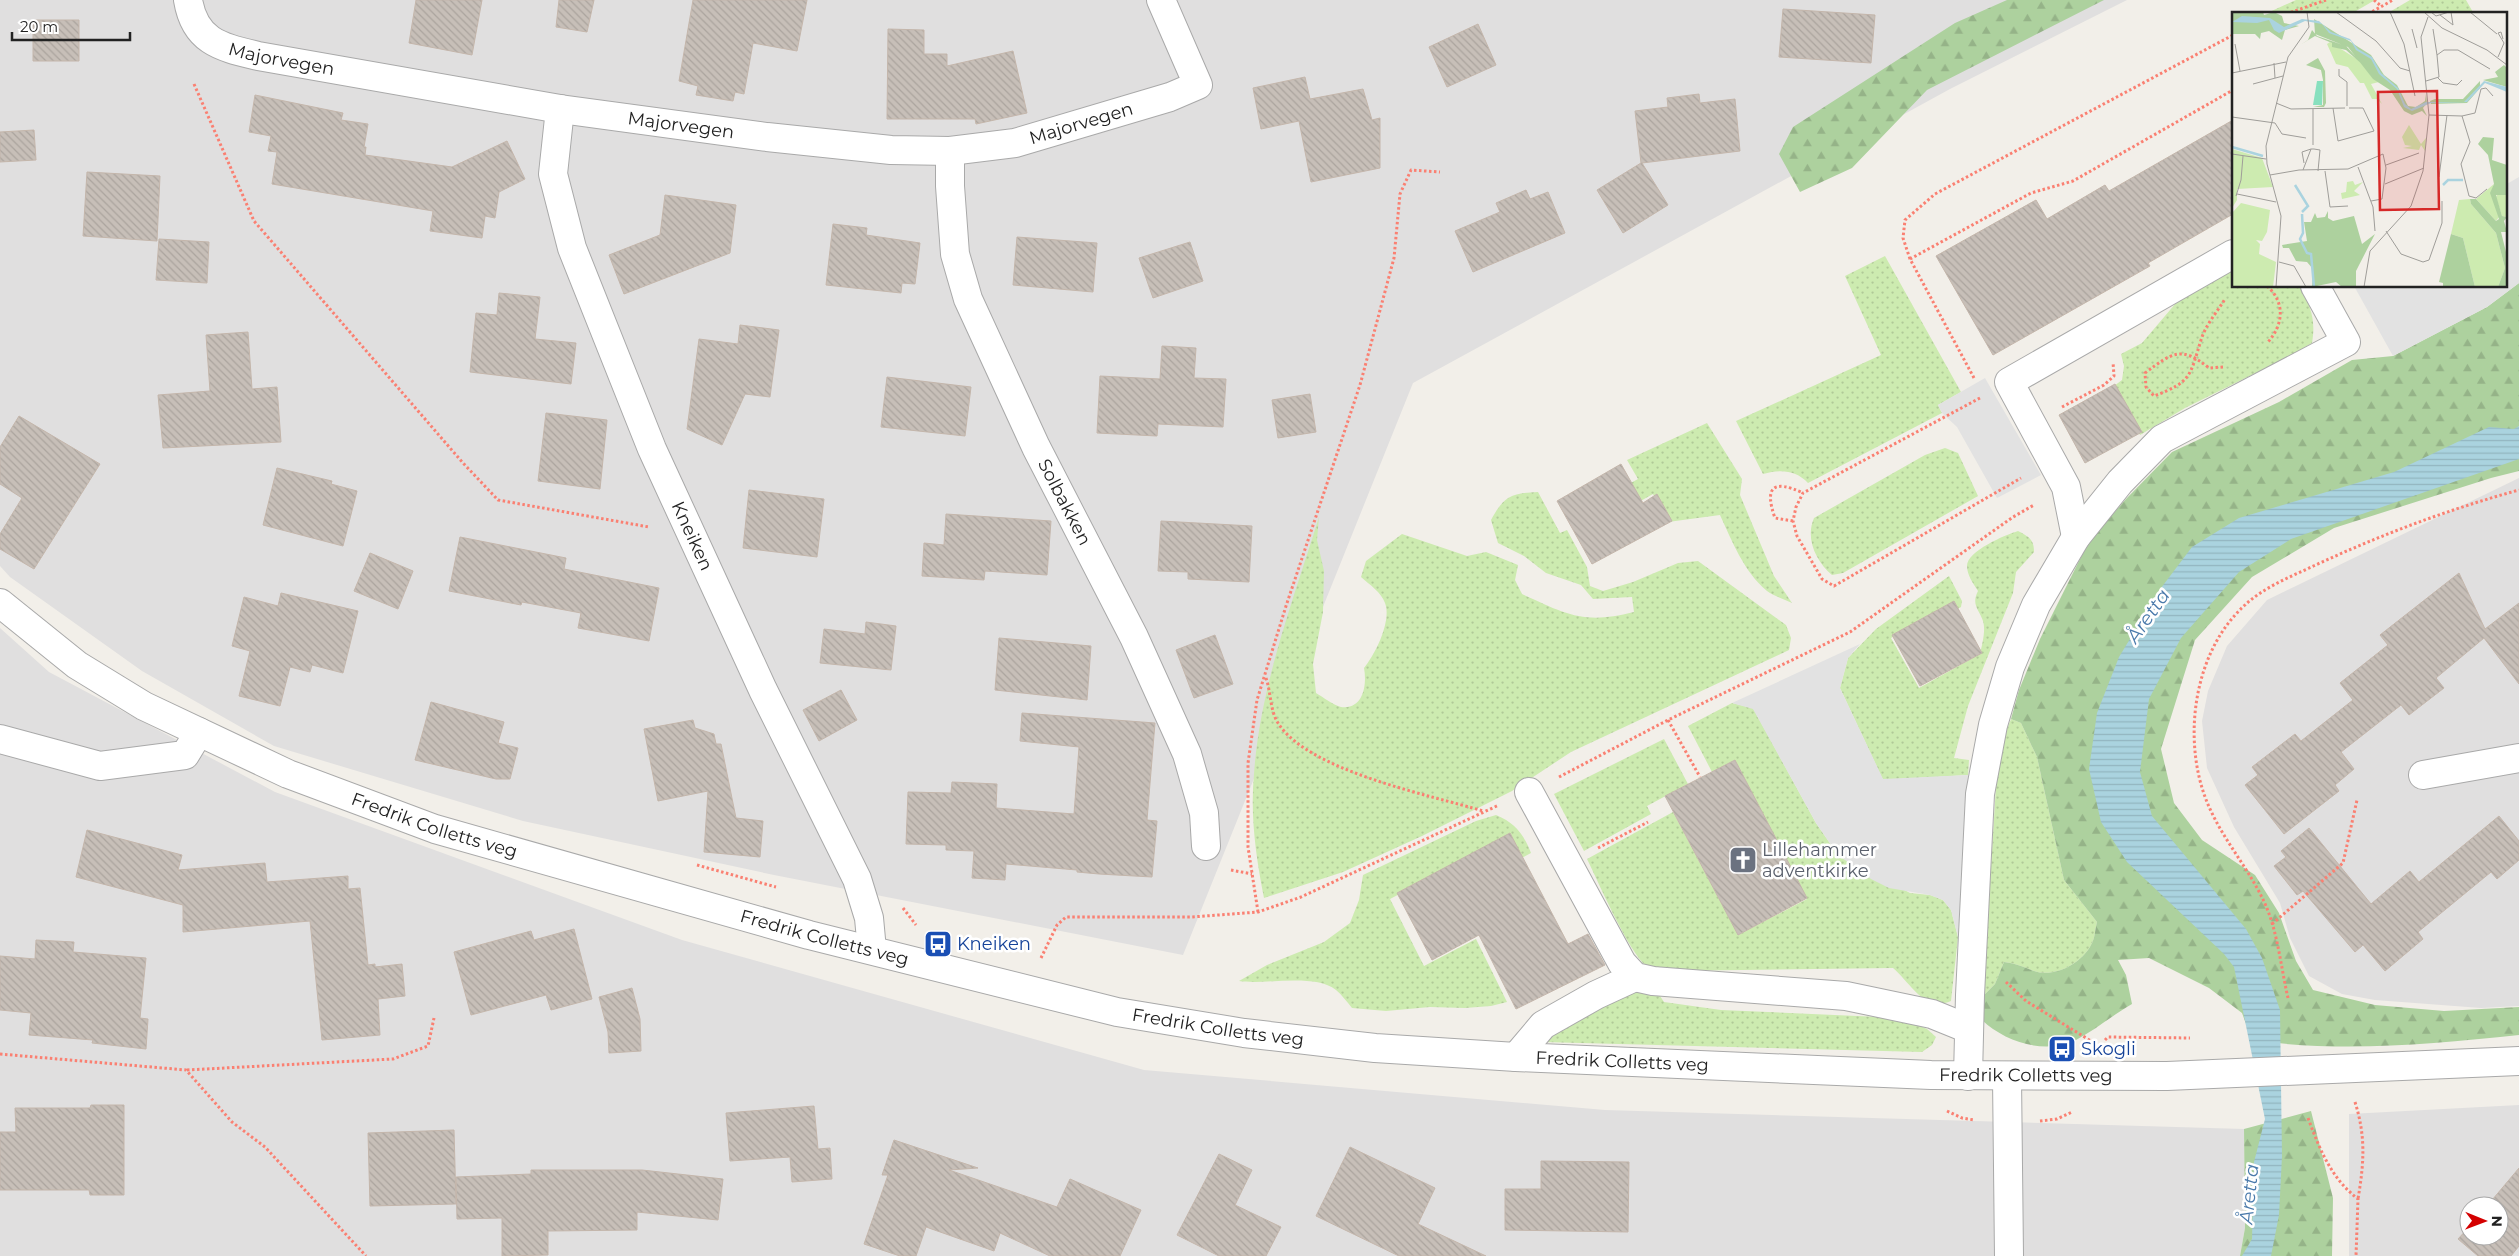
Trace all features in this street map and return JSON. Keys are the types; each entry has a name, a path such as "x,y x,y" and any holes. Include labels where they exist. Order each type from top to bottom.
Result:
{"street":[{"name":"Majorvegen","path":"188,0 190,15 203,36 223,48 258,56 560,109 872,148 950,151 1015,143 1170,97 1198,85 1162,0"},
{"name":"Kneiken","path":"560,109 553,174 572,248 652,449 762,690 857,879 869,918 872,950"},
{"name":"Solbakken","path":"950,151 950,186 955,254 968,299 1036,446 1134,637 1187,754 1204,813 1206,846"},
{"path":"2076,537 2066,487 2032,422 2008,382 2232,255"},
{"path":"1968,1076 1980,794 1993,725 2010,667 2036,605 2076,537 2120,482 2162,439 2346,342 2316,288"},
{"name":"Fredrik Colletts veg","path":"0,603 77,665 144,706 288,774 435,829 808,935 1117,1012 1244,1033 1375,1048 1516,1057 1968,1076 2167,1076 2519,1061"},
{"path":"0,739 100,766 185,755 199,732"},
{"path":"2423,775 2519,758"},
{"path":"1529,792 1622,963 1635,977 1653,981 1730,988 1846,996 1932,1014 1969,1029"},
{"path":"1516,1057 1544,1025 1596,995 1635,977"},
{"path":"2007,1077 2009,1256"}],"path":[{"path":"2292,12 2326,0"},
{"path":"2374,0 2381,6"},
{"path":"2371,12 2393,0"},
{"path":"1984,396 1910,258 1903,238 1905,220 1935,194 2232,35"},
{"path":"194,84 254,221 457,456 498,500 691,535"},
{"path":"1910,258 2031,193 2073,181 2232,91"},
{"path":"1258,912 1248,847 1248,764 1257,700 1266,677 1286,606 1360,384 1376,328 1394,258 1400,194 1411,170 1440,172"},
{"path":"2260,347 2268,342 2281,320 2279,301 2269,288"},
{"path":"2225,366 2209,368 2197,358 2185,353 2167,357 2145,373 2146,387 2154,396 2170,390 2190,377 2197,358 2201,338 2226,298"},
{"path":"2032,422 2104,385 2114,376 2113,361 2095,332"},
{"path":"2008,382 1803,493 1796,507 1793,521 1797,536 1822,579 1834,586 2052,460"},
{"path":"1793,521 1775,518 1769,501 1770,492 1773,488 1783,486 1803,493"},
{"path":"1039,962 1058,925 1066,917 1192,917 1258,912 1301,898 1484,811 1529,792 1668,720 1850,632 2013,517 2066,487"},
{"path":"2288,998 2272,924 2254,883 2217,824 2204,794 2196,760 2192,729 2196,693 2222,632 2244,605 2269,587 2304,570 2408,526 2519,490"},
{"path":"1266,677 1276,721 1289,737 1308,750 1352,772 1484,811"},
{"path":"1668,720 1700,777"},
{"path":"2272,924 2343,863 2357,800"},
{"path":"1567,864 1648,822"},
{"path":"857,879 898,900 918,929"},
{"path":"2005,980 2026,1001 2081,1033 2098,1046"},
{"path":"0,1054 186,1070 393,1059 428,1046 434,1018"},
{"path":"186,1070 232,1122 265,1147 366,1256"},
{"path":"2353,1094 2362,1126 2364,1147 2358,1200 2356,1256"},
{"path":"1939,1107 1962,1118 1991,1123 2057,1119 2080,1108"},
{"path":"2308,1118 2319,1148 2332,1173 2343,1188 2358,1200"}],"shaded area":[{"path":"0,0 2127,0 1950,89 1413,383 1183,955 774,875 523,821 274,746 142,671 10,577 0,566"},
{"path":"2519,177 2519,283 2487,307 2393,356 2355,288 2506,288 2506,184"},
{"path":"1985,378 2041,475 1997,498 1957,427 1942,413 1938,405"},
{"path":"2519,478 2519,1006 2481,1008 2375,1000 2342,994 2309,976 2290,938 2280,903 2234,827 2207,768 2202,721 2208,691 2227,646 2267,600"},
{"path":"0,628 49,672 275,792 682,940 1144,1070 1605,1110 2244,1129 2245,1228 2240,1256 0,1256"},
{"path":"1860,644 1848,658 1840,688 1883,779 1968,775 1958,937 1951,910 1943,900 1930,895 1889,888 1871,879 1838,855 1816,823 1753,709 1732,703"},
{"path":"2519,1105 2519,1256 2349,1256 2349,1114"}],"green space":[{"path":"2007,0 2104,0 1927,90 1852,168 1800,192 1779,154 1793,127 1955,23"},
{"path":"2296,0 2375,0 2354,12 2269,12"},
{"path":"2410,0 2466,0 2473,12 2389,12"},
{"path":"1885,256 1961,392 1938,405 1942,413 1808,483 1793,473 1776,471 1763,474 1736,421 1881,355 1845,276"},
{"path":"2232,270 2232,288 2300,288 2312,313 2312,343 2286,358 2185,408 2140,435 2114,386 2122,380 2124,366 2121,354 2142,343 2187,290"},
{"path":"2519,283 2519,471 2491,478 2334,528 2252,577 2195,640 2161,749 2174,803 2202,840 2255,875 2279,913 2296,961 2313,990 2375,1005 2444,1011 2519,1007 2519,1035 2419,1044 2353,1047 2286,1044 2252,1040 2242,1013 2209,988 2149,958 2118,960 2126,975 2132,1004 2076,1040 2064,1044 2039,1046 2014,1040 1991,1028 1982,1020 1983,996 1995,984 2004,962 2042,973 2058,971 2081,958 2091,945 2095,934 2097,922 2064,880 2037,757 2021,723 2011,719 2019,690 2040,639 2089,541 2126,499 2172,452 2279,402 2352,360 2393,356 2487,307"},
{"path":"1707,423 1742,479 1740,495 1774,576 1792,603 1767,591 1752,575 1739,556 1720,515 1668,522 1653,494 1637,503 1627,485 1638,479 1627,460"},
{"path":"1945,448 1958,453 1978,496 1843,573 1832,575 1821,563 1814,549 1811,534 1814,518 1925,455"},
{"path":"1538,492 1560,533 1567,530 1587,567 1590,586 1603,591 1633,582 1678,563 1698,561 1786,625 1791,638 1789,650 1571,752 1512,791 1422,836 1343,872 1264,898 1253,821 1253,790 1257,741 1270,676 1319,517 1317,540 1324,571 1323,612 1313,664 1316,693 1338,706 1349,707 1355,704 1362,695 1365,681 1364,668 1373,655 1381,637 1387,610 1381,595 1361,577 1366,561 1402,534 1467,556 1486,552 1518,565 1515,580 1522,594 1564,612 1588,617 1602,617 1634,612 1632,597 1593,599 1581,585 1546,573 1524,556 1498,543 1491,520 1500,506 1509,497 1521,493"},
{"path":"2018,531 2030,539 2034,552 2016,572 2013,593 1968,706 1954,758 1969,760 1968,775 1883,780 1840,688 1848,658 1876,629 1949,576 1962,601 1961,607 1956,610 1951,604 1891,638 1919,688 1980,654 1984,625 1975,603 1978,591 1968,573 1967,566 1969,560 1980,549"},
{"path":"1732,703 1753,708 1816,823 1838,855 1910,893 1930,895 1943,900 1951,910 1958,937 1951,1001 1941,1004 1926,1000 1893,968 1665,971 1649,968 1633,950 1587,859 1673,812 1738,935 1807,899 1735,760 1712,772 1688,726"},
{"path":"2011,719 2021,723 2037,757 2064,880 2097,922 2091,945 2081,958 2074,963 2058,971 2042,973 2004,962 1995,984 1983,996 1996,786 2004,737"},
{"path":"1664,739 1688,784 1647,806 1651,814 1584,851 1554,794"},
{"path":"1496,815 1518,829 1531,853 1516,861 1505,839 1390,899 1424,966 1476,939 1507,1002 1491,1006 1465,1008 1430,1007 1386,1011 1352,1008 1336,990 1315,982 1239,981 1267,965 1324,942 1350,923 1359,900 1363,875 1476,821"},
{"path":"1637,992 1658,993 1664,1002 1721,1010 1880,1017 1911,1022 1927,1029 1936,1037 1932,1045 1922,1052 1543,1042 1564,1024 1587,1010"},
{"path":"2311,1111 2333,1198 2332,1256 2240,1256 2245,1228 2244,1129"}],"water":[{"name":"Åretta","path":"2519,426 2519,459 2291,539 2239,572 2181,638 2149,699 2140,772 2152,816 2246,929 2262,958 2280,1010 2282,1156 2279,1215 2271,1256 2242,1256 2252,1239 2254,1162 2265,1119 2234,967 2224,954 2127,862 2101,822 2089,769 2097,713 2119,657 2161,588 2192,547 2239,518 2394,472 2489,427 2514,429"}],"building":[{"path":"416,0 482,0 472,55 409,43"},
{"path":"559,0 594,0 587,32 556,27"},
{"path":"693,0 807,0 797,51 753,43 744,94 735,92 733,101 696,95 698,86 679,81"},
{"path":"1783,9 1875,15 1871,63 1779,57"},
{"path":"33,20 79,20 79,61 33,61"},
{"path":"1478,24 1496,65 1447,87 1429,47"},
{"path":"888,29 924,30 924,54 947,54 947,66 1013,51 1027,113 976,124 975,119 887,119"},
{"path":"1305,77 1310,99 1363,89 1372,120 1380,118 1380,168 1311,182 1299,121 1261,129 1253,88"},
{"path":"1699,94 1700,103 1735,99 1740,151 1642,163 1668,205 1623,233 1597,190 1641,163 1635,111 1668,107 1667,98"},
{"path":"255,95 343,113 341,120 368,124 364,147 366,147 365,155 452,167 507,141 525,179 499,192 495,218 485,216 482,238 430,231 433,211 272,184 277,152 268,151 271,136 249,132"},
{"path":"2232,121 2232,215 2148,263 2150,266 1993,355 1936,256 2036,200 2047,219 2105,185 2109,191"},
{"path":"34,130 36,160 0,162 0,132"},
{"path":"87,172 160,176 157,241 83,236"},
{"path":"1526,190 1530,199 1548,192 1565,233 1473,272 1455,231 1500,212 1496,203"},
{"path":"665,195 736,205 730,253 624,294 609,255 660,235"},
{"path":"833,224 867,228 866,235 920,243 915,284 902,283 901,293 826,285"},
{"path":"1017,237 1097,243 1093,292 1013,285"},
{"path":"159,239 209,242 207,283 156,280"},
{"path":"1190,242 1203,281 1153,298 1139,258"},
{"path":"499,293 540,297 535,339 576,343 571,384 470,372 476,313 497,315"},
{"path":"740,325 779,330 770,397 745,394 722,445 687,429 699,339 738,344"},
{"path":"248,332 252,389 277,387 281,442 163,448 158,395 210,391 206,335"},
{"path":"1162,346 1196,348 1194,378 1226,379 1223,427 1158,424 1157,436 1097,433 1100,376 1160,379"},
{"path":"887,377 971,387 965,436 881,427"},
{"path":"2115,384 2142,432 2085,463 2059,415"},
{"path":"1310,394 1316,432 1278,438 1272,400"},
{"path":"546,413 607,420 600,489 538,481"},
{"path":"19,416 100,464 34,569 0,549 0,534 22,498 0,484 0,447"},
{"path":"1621,464 1643,503 1657,494 1672,521 1592,564 1557,501"},
{"path":"277,468 332,481 331,484 357,491 343,546 263,525"},
{"path":"749,490 824,499 817,557 743,548"},
{"path":"946,514 1051,521 1047,575 985,571 984,580 922,576 924,543 944,545"},
{"path":"1161,521 1252,526 1249,582 1188,579 1188,572 1158,571"},
{"path":"460,537 566,558 564,569 659,588 649,641 578,628 581,613 522,602 521,605 449,591"},
{"path":"370,553 413,571 398,609 354,591"},
{"path":"2459,573 2485,629 2519,603 2519,684 2484,638 2436,678 2444,688 2409,715 2401,705 2341,752 2354,769 2335,785 2339,791 2284,834 2245,785 2258,775 2252,767 2295,734 2301,741 2353,700 2340,683 2388,645 2380,635"},
{"path":"281,593 358,611 343,673 312,665 310,672 290,667 280,706 239,696 250,651 232,646 244,597 278,606"},
{"path":"1954,601 1982,653 1920,686 1892,635"},
{"path":"866,622 896,626 891,670 820,663 824,629 865,634"},
{"path":"1215,635 1233,684 1194,698 1176,650"},
{"path":"999,638 1091,646 1087,700 995,690"},
{"path":"841,690 857,720 819,741 803,710"},
{"path":"431,702 504,722 498,743 518,748 510,779 496,779 415,760"},
{"path":"1022,713 1155,723 1147,820 1157,821 1152,877 1099,874 1077,872 1077,870 1006,864 1005,880 972,878 974,851 946,850 946,845 906,844 908,792 951,793 952,782 997,784 996,808 1074,814 1079,747 1020,741"},
{"path":"693,720 695,728 714,734 716,744 721,744 736,818 763,821 760,857 704,852 708,791 658,801 644,729"},
{"name":"Lillehammer adventkirke","path":"1735,760 1807,898 1738,935 1665,796"},
{"path":"2499,816 2519,841 2519,860 2497,879 2491,872 2418,932 2423,939 2385,971 2363,945 2355,952 2303,891 2297,895 2274,866 2286,857 2281,851 2309,828 2371,904 2410,871 2419,882"},
{"path":"87,830 182,855 178,870 265,863 267,882 348,876 348,889 360,888 368,965 375,964 375,967 402,964 405,996 378,999 380,1035 322,1040 310,921 183,932 183,905 76,877"},
{"path":"1510,833 1568,944 1588,934 1605,965 1516,1009 1479,935 1432,960 1397,893"},
{"path":"574,929 592,999 551,1010 546,995 471,1015 454,952 531,931 534,940"},
{"path":"36,940 74,942 73,952 146,958 140,1018 148,1019 146,1049 92,1043 93,1040 29,1035 31,1013 0,1010 0,956 35,959"},
{"path":"632,988 640,1019 641,1051 609,1053 608,1032 599,997"},
{"path":"91,1105 124,1105 124,1195 90,1195 89,1190 0,1190 0,1132 16,1132 15,1108 90,1108"},
{"path":"814,1106 818,1149 830,1148 832,1179 792,1182 790,1157 730,1161 726,1113"},
{"path":"454,1130 456,1204 370,1206 368,1133"},
{"path":"894,1140 978,1168 949,1170 1057,1207 1070,1179 1141,1210 1120,1256 1050,1256 1000,1233 994,1251 926,1227 916,1256 900,1256 864,1244 888,1175 882,1175"},
{"path":"1350,1147 1435,1188 1418,1224 1486,1256 1399,1256 1316,1216"},
{"path":"1219,1154 1252,1170 1235,1205 1281,1227 1266,1256 1219,1256 1177,1235"},
{"path":"1541,1161 1629,1162 1628,1232 1505,1230 1505,1189 1541,1189"},
{"path":"2519,1168 2519,1246 2511,1256 2478,1256 2466,1246 2509,1246 2509,1196 2495,1196"},
{"path":"531,1170 642,1170 723,1179 718,1220 637,1212 637,1230 548,1231 548,1255 502,1256 502,1218 457,1219 456,1177 531,1174"}],"place":[{"name":"Lillehammer adventkirke","path":"1743,860"},
{"name":"Kneiken","path":"938,944"},
{"name":"Skogli","path":"2062,1049"}]}
